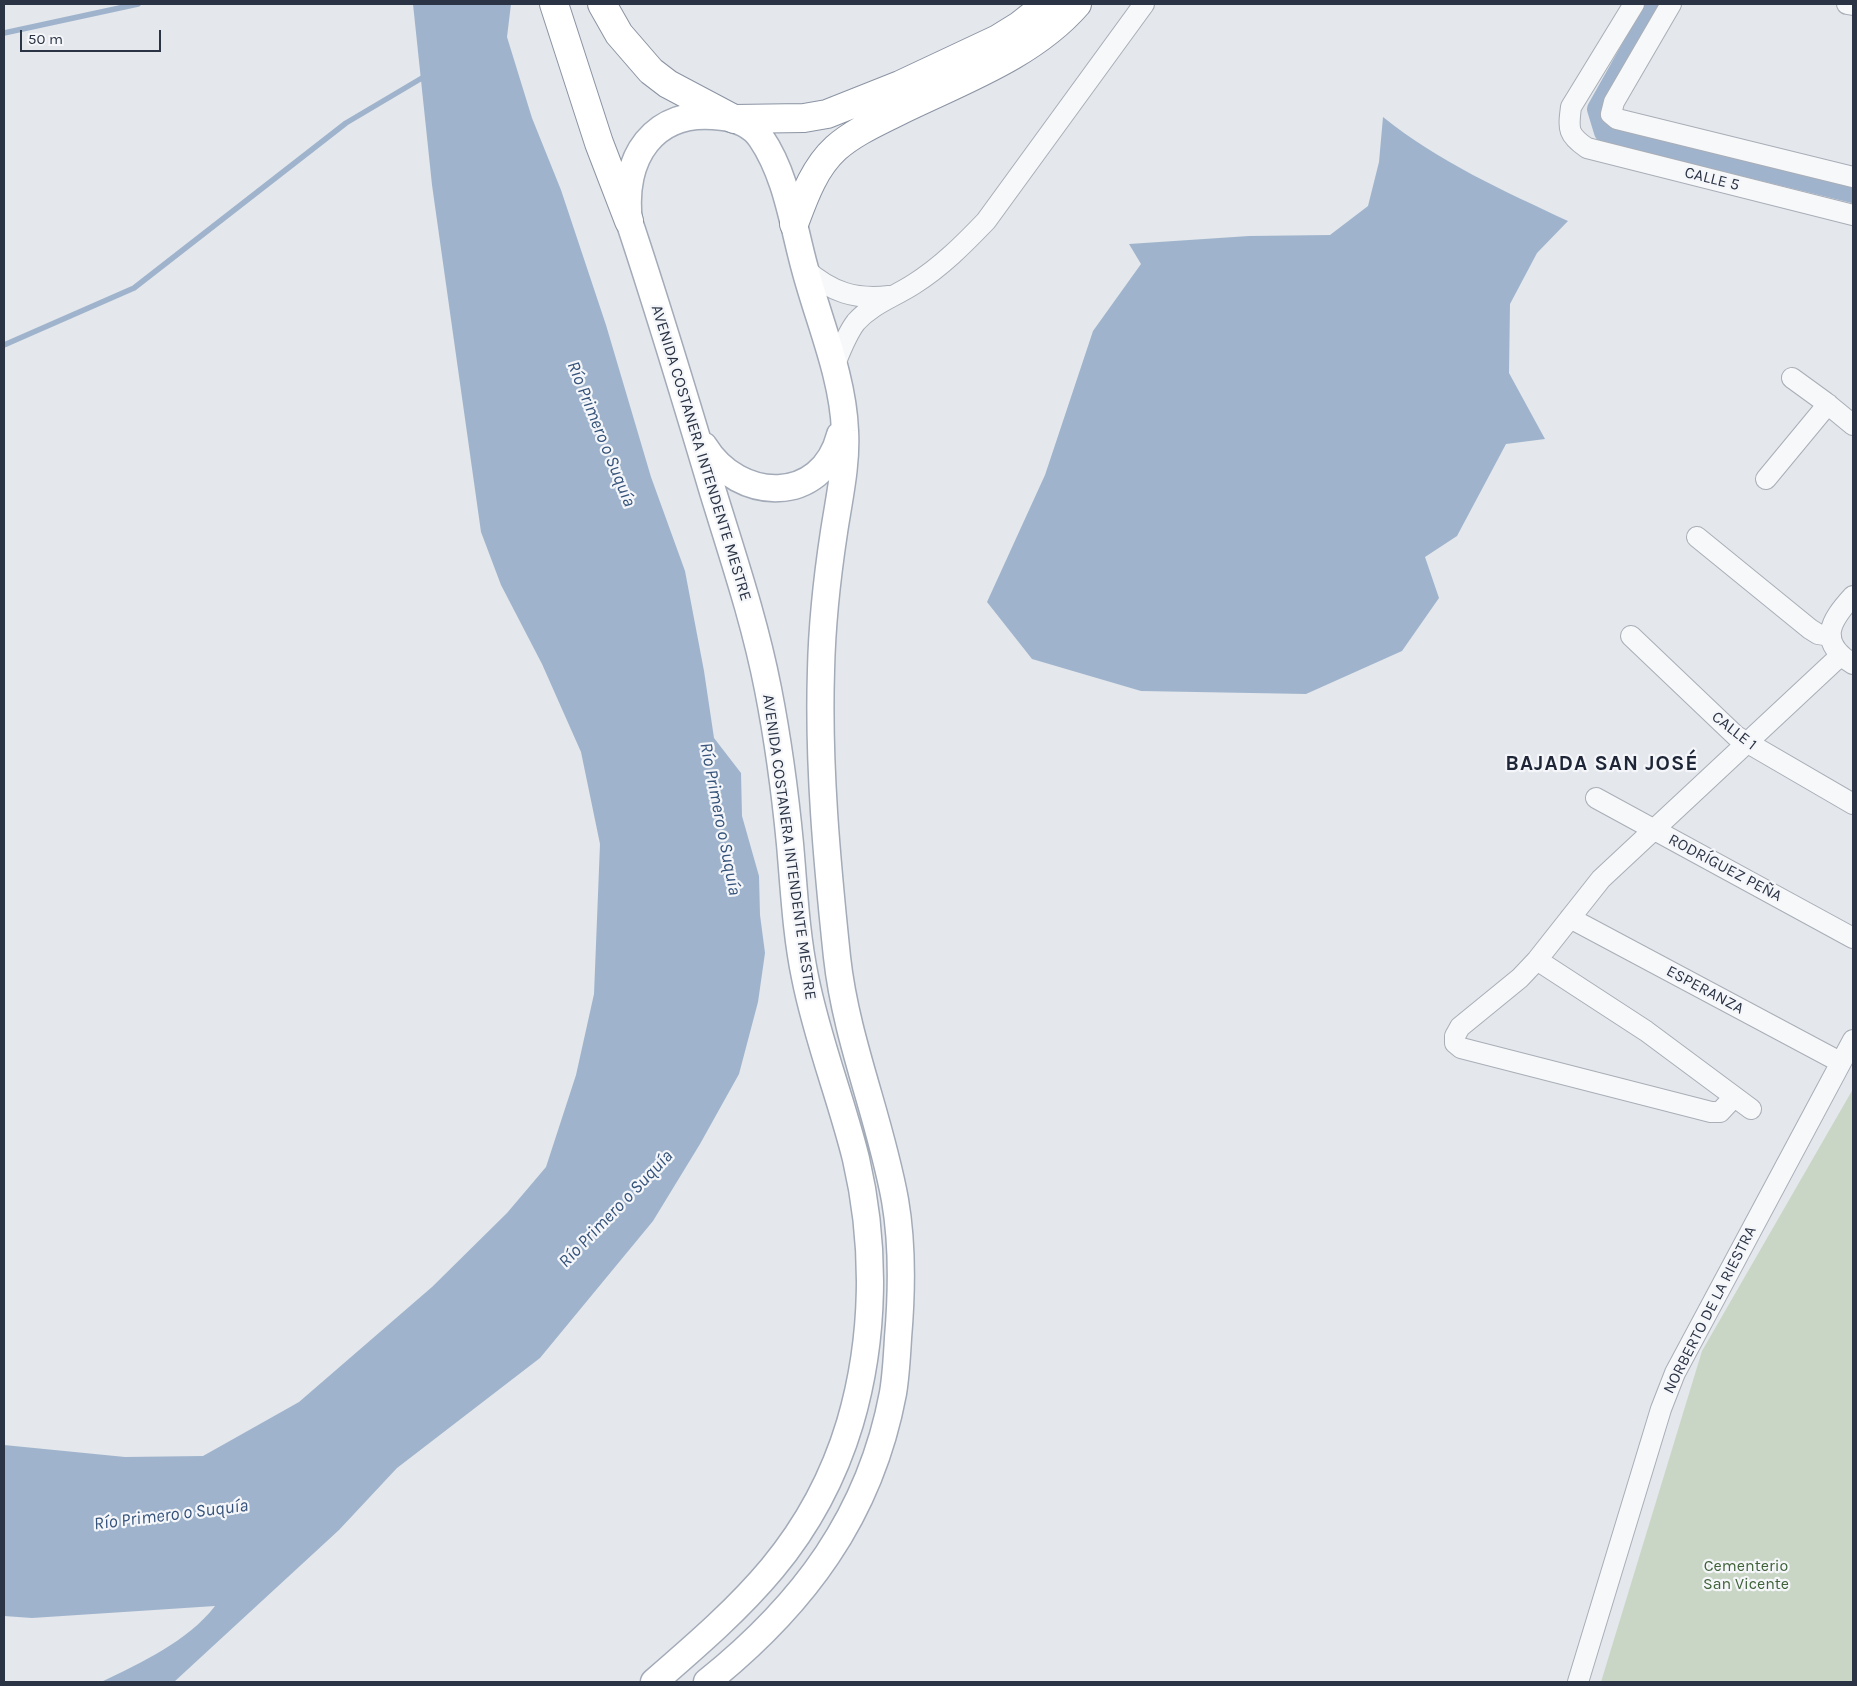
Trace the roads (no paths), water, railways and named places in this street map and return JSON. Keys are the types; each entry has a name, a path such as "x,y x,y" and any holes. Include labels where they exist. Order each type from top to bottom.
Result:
{"highway":[{"path":"554,4 600,143 629,221"},
{"path":"602,4 619,34 651,71 668,84 734,119 804,118 846,108 998,38 1019,26 1047,4"},
{"path":"794,224 812,180 836,149 872,125 998,63 1041,36 1077,4"}],"main road":[{"name":"AVENIDA COSTANERA INTENDENTE MESTRE","path":"654,1682 753,1592 784,1555 814,1511 832,1474 851,1421 862,1375 870,1282 870,1242 856,1160 821,1043 805,976 784,790 765,674 747,602 696,431 629,221 626,199 628,184 637,156 651,137 670,124 693,117 707,116 734,119 756,131 767,148 778,172 794,224 805,269 834,367 843,412 845,450 823,623 820,731 822,774 834,927 843,998 851,1036 885,1158 900,1240 901,1303 894,1386 875,1465 834,1548 806,1586 767,1628 708,1682"},
{"path":"696,431 710,455 726,472 747,484 773,489 800,482 818,473 828,462 840,436 843,412"}],"street":[{"path":"834,367 855,324 866,312 913,285 962,247 986,221 1144,4"},
{"name":"CALLE 5","path":"1634,4 1572,107 1568,125 1574,139 1587,148 1853,215"},
{"path":"1671,4 1614,102 1611,114 1617,119 1853,177"},
{"path":"1847,4 1853,5"},
{"path":"805,269 815,279 840,293 872,298 891,296"},
{"path":"1792,378 1853,425"},
{"path":"1766,479 1828,404"},
{"path":"1697,537 1810,629 1818,634 1831,636"},
{"path":"1734,1097 1720,1112 1711,1112 1461,1048 1455,1043 1455,1036 1460,1027 1520,978 1601,880 1656,831 1747,744 1847,660 1831,636 1832,624 1836,614 1853,596"},
{"name":"CALLE 1","path":"1631,636 1725,728 1747,744 1853,804"},
{"name":"RODRÍGUEZ PEÑA","path":"1596,798 1853,938"},
{"name":"ESPERANZA","path":"1570,918 1840,1062"},
{"path":"1536,960 1632,1021 1751,1109"},
{"name":"NORBERTO DE LA RIESTRA","path":"1578,1682 1662,1409 1676,1373 1853,1040"}],"water":[{"name":"Río Primero o Suquía","path":"413,4 511,4 507,37 532,118 561,190 606,325 651,477 685,571 704,671 714,738 741,773 742,816 759,876 760,915 765,953 758,1002 739,1074 700,1144 653,1221 540,1358 397,1468 339,1530 174,1682 101,1682 148,1659 178,1640 204,1619 215,1606 32,1618 4,1616 4,1445 125,1457 203,1456 299,1402 432,1287 507,1213 546,1167 576,1075 594,994 600,844 581,752 542,664 501,585 481,532 432,185"},
{"path":"1383,117 1427,148 1472,175 1568,221 1537,253 1510,304 1509,373 1545,439 1506,444 1457,536 1425,557 1439,598 1402,651 1306,694 1141,691 1032,659 987,602 1045,475 1093,331 1141,264 1129,244 1249,236 1330,235 1368,206 1379,162"}],"waterway":[{"path":"4,33 138,4"},
{"path":"1656,4 1597,109 1604,132 1853,193"},
{"path":"4,345 134,288 346,123 427,75"}],"district":[{"name":"BAJADA SAN JOSÉ","path":"1602,764"}],"park label":[{"name":"Cementerio San Vicente","path":"1746,1575"}]}
